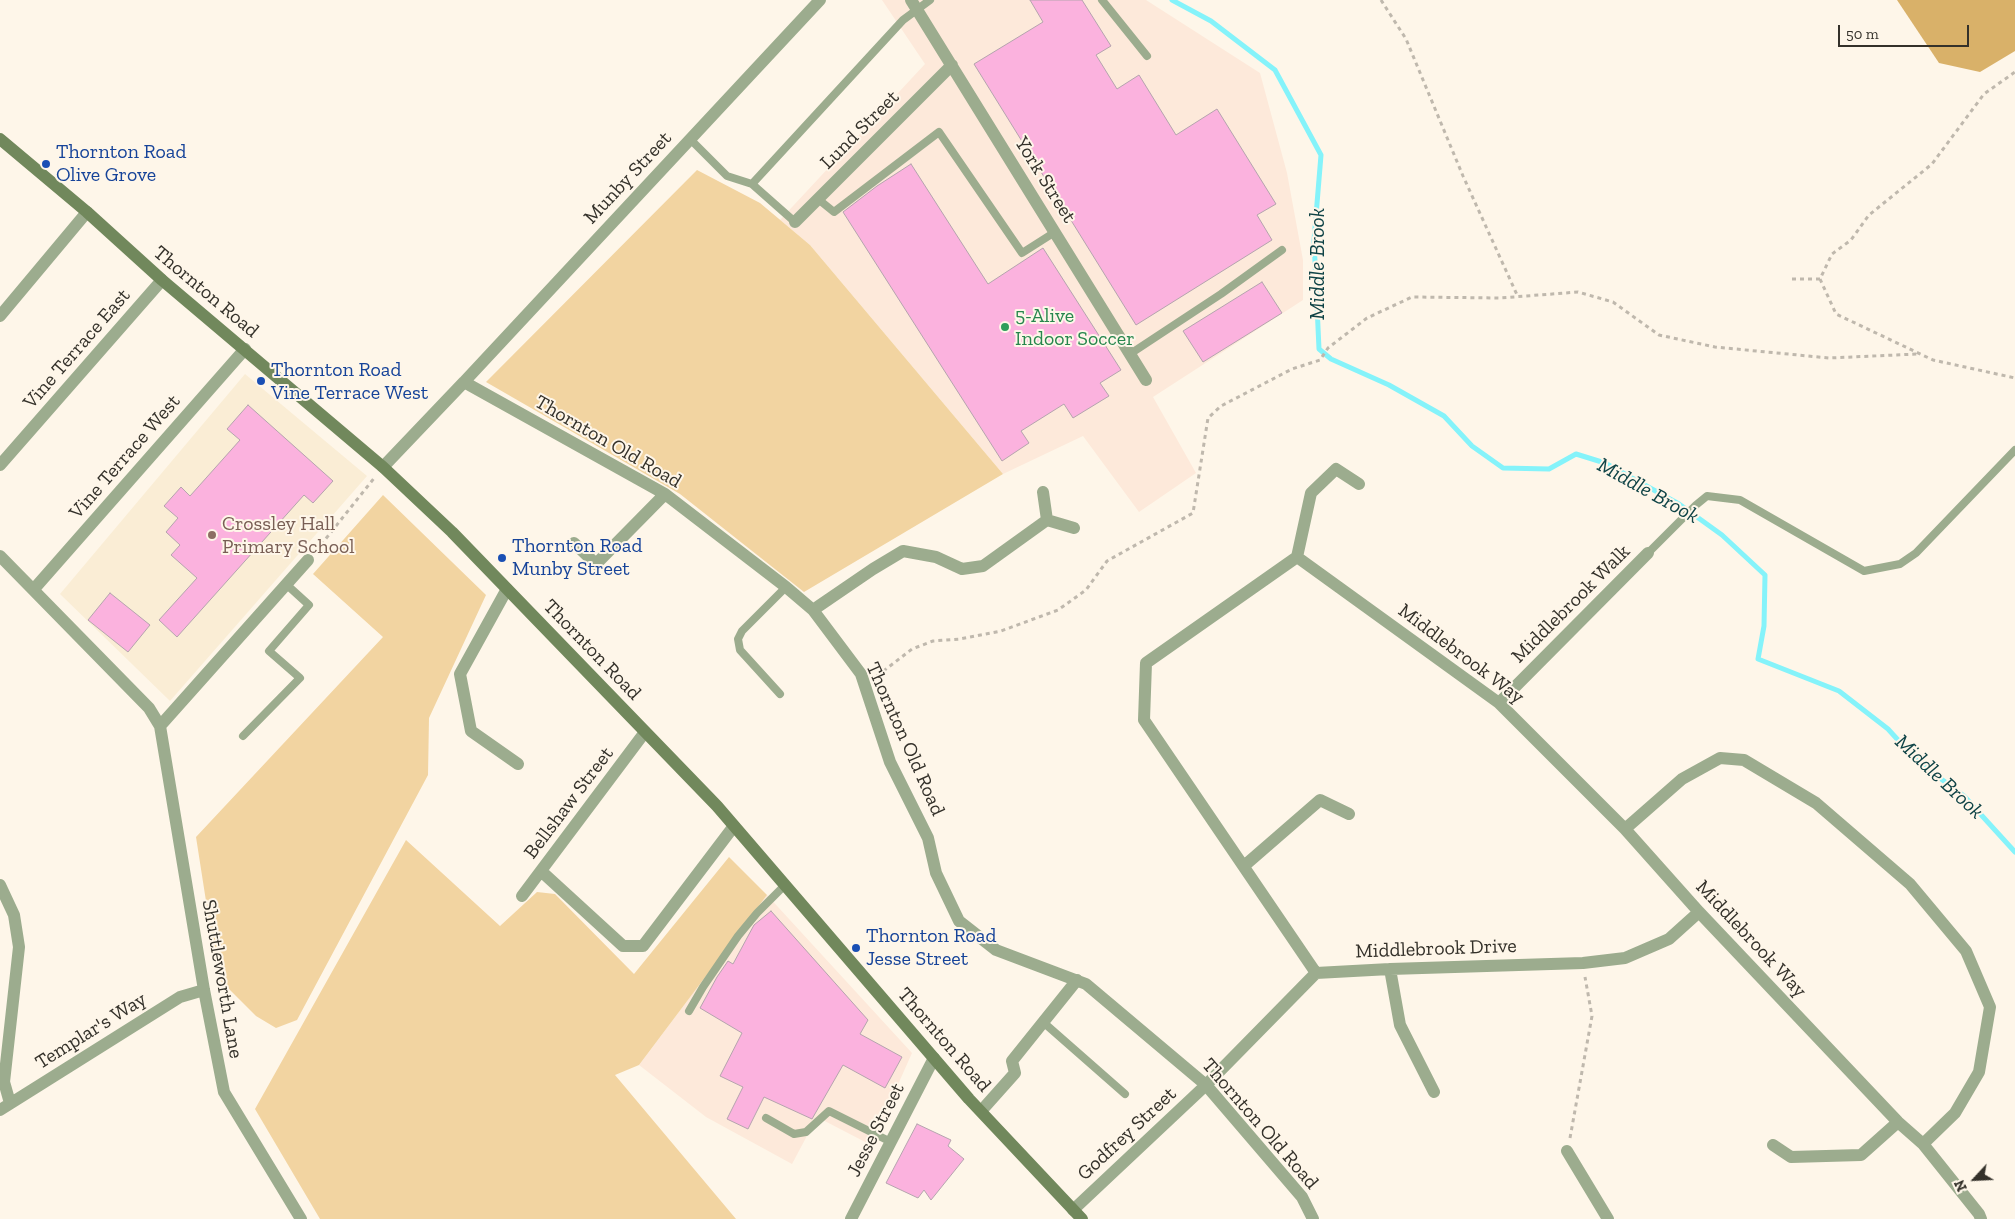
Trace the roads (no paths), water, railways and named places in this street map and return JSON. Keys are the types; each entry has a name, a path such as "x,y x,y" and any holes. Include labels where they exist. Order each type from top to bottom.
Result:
{"main road":[{"name":"Thornton Road","path":"0,140 87,212 162,280 383,467 452,532 734,826 969,1099 982,1110 1078,1214"}],"street":[{"name":"Munby Street","path":"464,382 820,0"},
{"name":"York Street","path":"914,5 1146,380"},
{"name":"Lund Street","path":"795,222 952,65"},
{"path":"0,316 87,212"},
{"name":"Vine Terrace East","path":"0,465 162,280"},
{"name":"Vine Terrace West","path":"34,589 245,349"},
{"path":"383,467 464,382"},
{"name":"Thornton Old Road","path":"464,382 665,494 813,610 861,674 890,762 928,838 936,873 959,921 996,950 1086,984 1206,1085 1302,1197 1314,1219"},
{"path":"1206,1085 1316,973 1144,720 1146,663 1297,557 1310,493 1336,469 1359,484"},
{"path":"1043,492 1047,520"},
{"path":"574,543 596,564 665,494"},
{"path":"1047,520 1074,528"},
{"path":"813,610 873,569 903,552 936,557 962,570 983,566 1047,520"},
{"name":"Middlebrook Walk","path":"1499,703 1648,553"},
{"name":"Shuttleworth Lane","path":"0,556 149,708 160,726 204,990 224,1092 301,1219"},
{"name":"Middlebrook Way","path":"1297,557 1499,703 1624,829 1898,1122 1923,1144 1979,1214 1980,1219"},
{"path":"160,726 308,560"},
{"path":"508,589 460,674 471,731 518,764"},
{"name":"Bellshaw Street","path":"522,896 645,732"},
{"path":"1624,829 1682,778 1720,758 1744,760 1816,803 1910,884 1966,951 1990,1007 1979,1072 1955,1114 1923,1144"},
{"path":"1244,866 1320,800 1349,814"},
{"path":"542,871 623,946 643,946 734,826"},
{"path":"0,885 14,915 19,947 4,1082 5,1106"},
{"name":"Middlebrook Drive","path":"1316,973 1583,963 1626,958 1669,939 1700,912"},
{"path":"1390,969 1400,1025 1434,1092"},
{"path":"982,1110 1015,1072 1012,1061 1077,980"},
{"name":"Templar's Way","path":"5,1106 180,997 204,990"},
{"name":"Jesse Street","path":"850,1219 934,1058"},
{"name":"Godfrey Street","path":"1078,1214 1206,1085"},
{"path":"1773,1145 1791,1157 1861,1155 1898,1122"},
{"path":"1568,1151 1608,1219"}],"lane":[{"path":"752,184 903,20 914,5 930,0"},
{"path":"1102,0 1147,56"},
{"path":"818,199 834,212 939,132 1022,253 1055,232"},
{"path":"690,139 727,176 752,184 795,222"},
{"path":"1130,354 1214,299 1282,250"},
{"path":"1648,553 1707,496 1740,500 1864,571 1900,564 1916,553 2015,450"},
{"path":"243,736 300,678 269,651 309,605 287,585"},
{"path":"780,694 740,650 738,639 742,631 786,587"},
{"path":"690,1011 703,987 738,936 757,913 785,885"},
{"path":"1043,1022 1125,1094"},
{"path":"766,1118 794,1134 806,1132 829,1111 891,1142"}],"waterway":[{"name":"Middle Brook","path":"1172,0 1211,21 1275,70 1321,155 1314,240 1319,349 1331,359 1389,385 1444,416 1472,446 1503,468 1549,469 1576,454 1605,463 1679,504 1722,535 1765,575 1764,626 1758,659 1839,691 1888,729 1917,761 1964,796 2015,852"}],"place":[{"name":"Thornton Road Olive Grove","path":"46,164"},
{"name":"5-Alive Indoor Soccer","path":"1005,327"},
{"name":"Thornton Road Vine Terrace West","path":"261,381"},
{"name":"Crossley Hall Primary School","path":"212,535"},
{"name":"Thornton Road Munby Street","path":"502,558"},
{"name":"Thornton Road Jesse Street","path":"856,948"}]}
